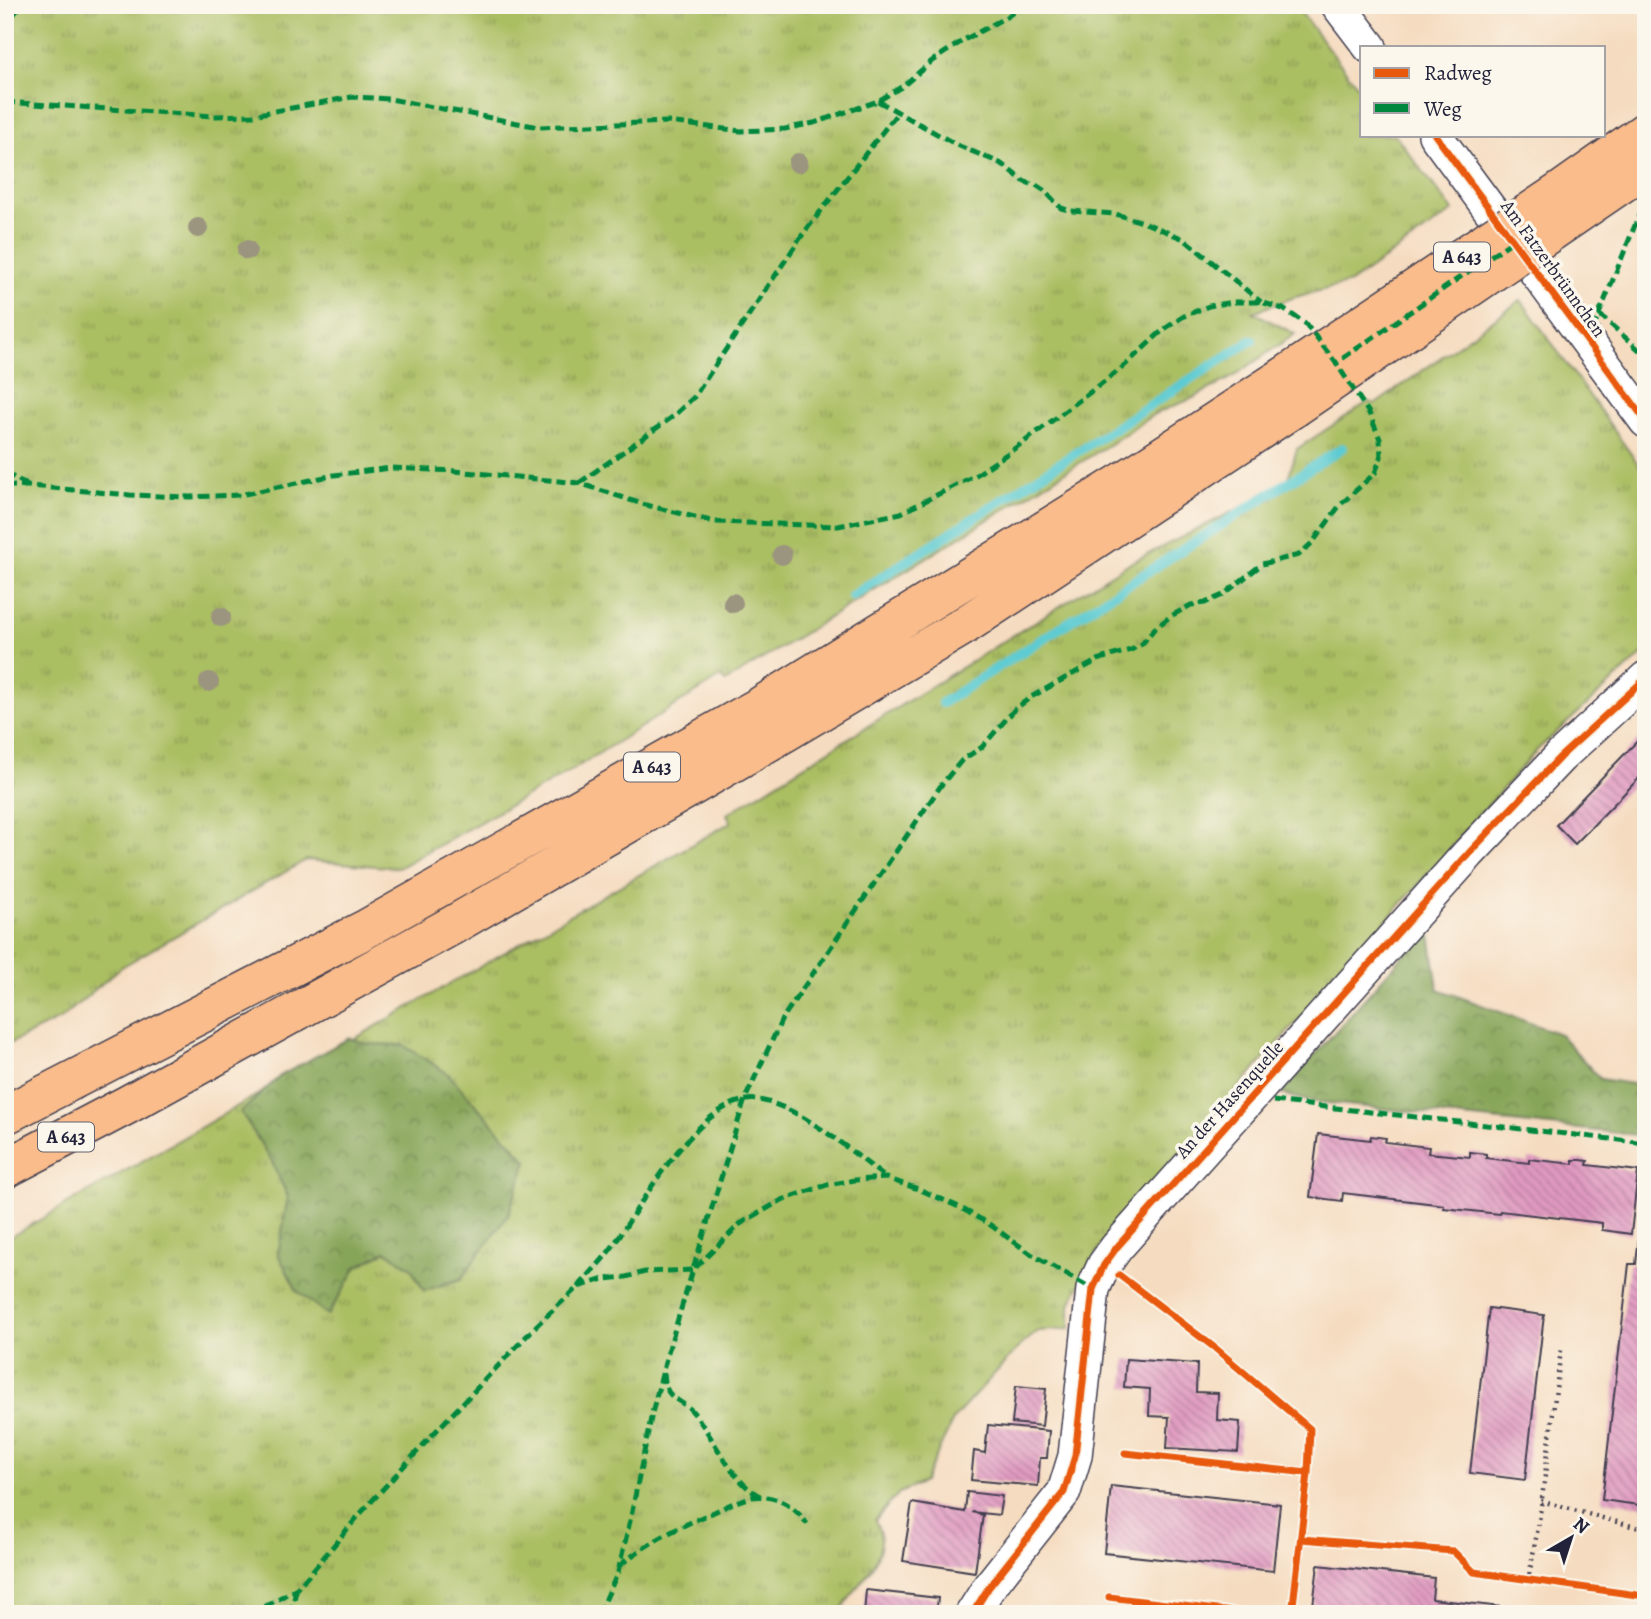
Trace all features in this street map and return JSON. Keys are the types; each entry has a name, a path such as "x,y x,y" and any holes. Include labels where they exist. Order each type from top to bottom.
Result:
{"highway":[{"name":"A 643","path":"5,1169 127,1105 440,932 962,627 1286,395 1646,131"},
{"name":"A 643","path":"5,1115 364,930 750,711 1124,481 1286,395 1646,167"}],"street":[{"path":"1338,5 1369,46"},
{"name":"Am Fatzerbrünnchen","path":"1436,136 1646,421"},
{"name":"An der Hasenquelle","path":"972,1614 989,1587 1064,1492 1075,1456 1093,1289 1104,1265 1117,1247 1469,853 1560,757 1646,678"}],"path":[{"path":"1528,1581 1561,1350"},
{"path":"1541,1501 1646,1530"}],"green space":[{"path":"5,5 1295,5 1360,89 1360,136 1396,136 1453,211 1350,283 1295,297 1253,312 1295,334 1231,378 1191,399 1156,413 725,682 721,677 569,772 398,868 306,860 120,968 62,1018 5,1046"},
{"path":"1521,300 1646,475 1646,651 1536,751 1102,1243 1070,1304 1070,1329 1038,1331 1018,1348 954,1418 924,1482 899,1493 875,1520 881,1536 876,1560 839,1614 5,1614 5,1240 731,822 727,814 1126,565 1286,485 1297,449 1368,402 1376,404"},
{"path":"1429,926 1438,989 1560,1034 1600,1079 1646,1086 1646,1136 1309,1101 1280,1094"},
{"path":"349,1038 367,1044 403,1045 447,1073 527,1161 508,1215 461,1279 424,1291 411,1268 386,1251 357,1267 328,1315 297,1291 278,1254 288,1197 271,1160 241,1112 280,1076"}],"building":[{"path":"1646,732 1646,771 1575,844 1556,825"},
{"path":"1318,1134 1370,1140 1371,1136 1386,1138 1385,1142 1429,1147 1428,1153 1470,1157 1470,1152 1486,1154 1486,1158 1529,1163 1529,1159 1573,1164 1573,1160 1581,1160 1588,1161 1587,1165 1638,1171 1631,1234 1602,1230 1602,1223 1500,1211 1499,1214 1444,1208 1444,1205 1343,1193 1342,1201 1310,1197"},
{"path":"1639,1237 1646,1238 1646,1506 1602,1500 1629,1264 1636,1264"},
{"path":"1489,1308 1544,1315 1525,1480 1470,1473"},
{"path":"1126,1359 1197,1364 1196,1392 1218,1393 1217,1420 1240,1422 1238,1452 1167,1448 1169,1417 1149,1416 1150,1389 1124,1387"},
{"path":"1016,1386 1046,1389 1042,1426 1012,1423"},
{"path":"988,1425 1049,1431 1047,1458 1040,1458 1038,1486 971,1480 974,1451 985,1453"},
{"path":"1111,1486 1280,1504 1273,1571 1104,1553"},
{"path":"967,1492 1002,1496 999,1515 972,1512 983,1515 975,1572 903,1561 912,1503 965,1512"},
{"path":"1318,1565 1434,1578 1432,1599 1544,1614 1312,1614"},
{"path":"866,1590 938,1598 936,1614 864,1614"}],"waterway":[{"path":"852,596 1252,340"},
{"path":"942,703 1342,448"}],"marked path":[{"path":"5,26 21,5"},
{"path":"5,102 213,116 253,115 352,97 390,99 539,127 668,122 741,131 785,129 814,123 878,101 903,86 932,61 1023,5"},
{"path":"878,101 957,145 1000,163 1025,182 1045,191 1061,208 1115,214 1184,239 1261,302"},
{"path":"579,483 671,418 694,397 803,234 898,112"},
{"path":"1590,344 1593,329 1646,198"},
{"path":"5,486 190,497 240,495 334,475 391,468 455,471 579,483 642,504 715,522 838,526 901,513 976,475 1122,368 1163,330 1184,316 1209,306 1233,302 1261,302 1283,309 1305,323 1336,363 1514,240"},
{"path":"1599,314 1646,356"},
{"path":"599,1614 618,1572 667,1355 745,1099 782,1019 942,784 962,760 982,747 1015,709 1031,697 1100,659 1142,644 1154,629 1171,616 1191,605 1205,603 1223,595 1262,564 1299,555 1313,542 1340,505 1375,473 1381,457 1380,439 1369,413 1336,363"},
{"path":"5,473 30,486"},
{"path":"578,1287 613,1246 675,1155 695,1132 716,1114 737,1102 758,1100 791,1111 808,1120 886,1178"},
{"path":"1273,1101 1646,1143"},
{"path":"252,1614 297,1588 437,1430 538,1324 578,1287 604,1279 645,1272 693,1270 740,1224 782,1200 827,1185 886,1178 959,1207 989,1224 1031,1254 1093,1289"},
{"path":"664,1373 668,1392 692,1411 732,1470 741,1481 762,1497"},
{"path":"619,1566 675,1530 752,1497 776,1499 797,1512 807,1524"},
{"path":"290,1614 297,1588"}],"cycle path":[{"path":"1436,136 1646,421"},
{"path":"972,1614 989,1587 1064,1492 1075,1456 1093,1289 1104,1265 1117,1247 1469,853 1560,757 1646,678"},
{"path":"1119,1275 1215,1348 1310,1429 1308,1473 1292,1614"},
{"path":"1125,1453 1308,1473"},
{"path":"1301,1539 1453,1551 1474,1572 1637,1595"},
{"path":"1109,1597 1249,1614"}]}
